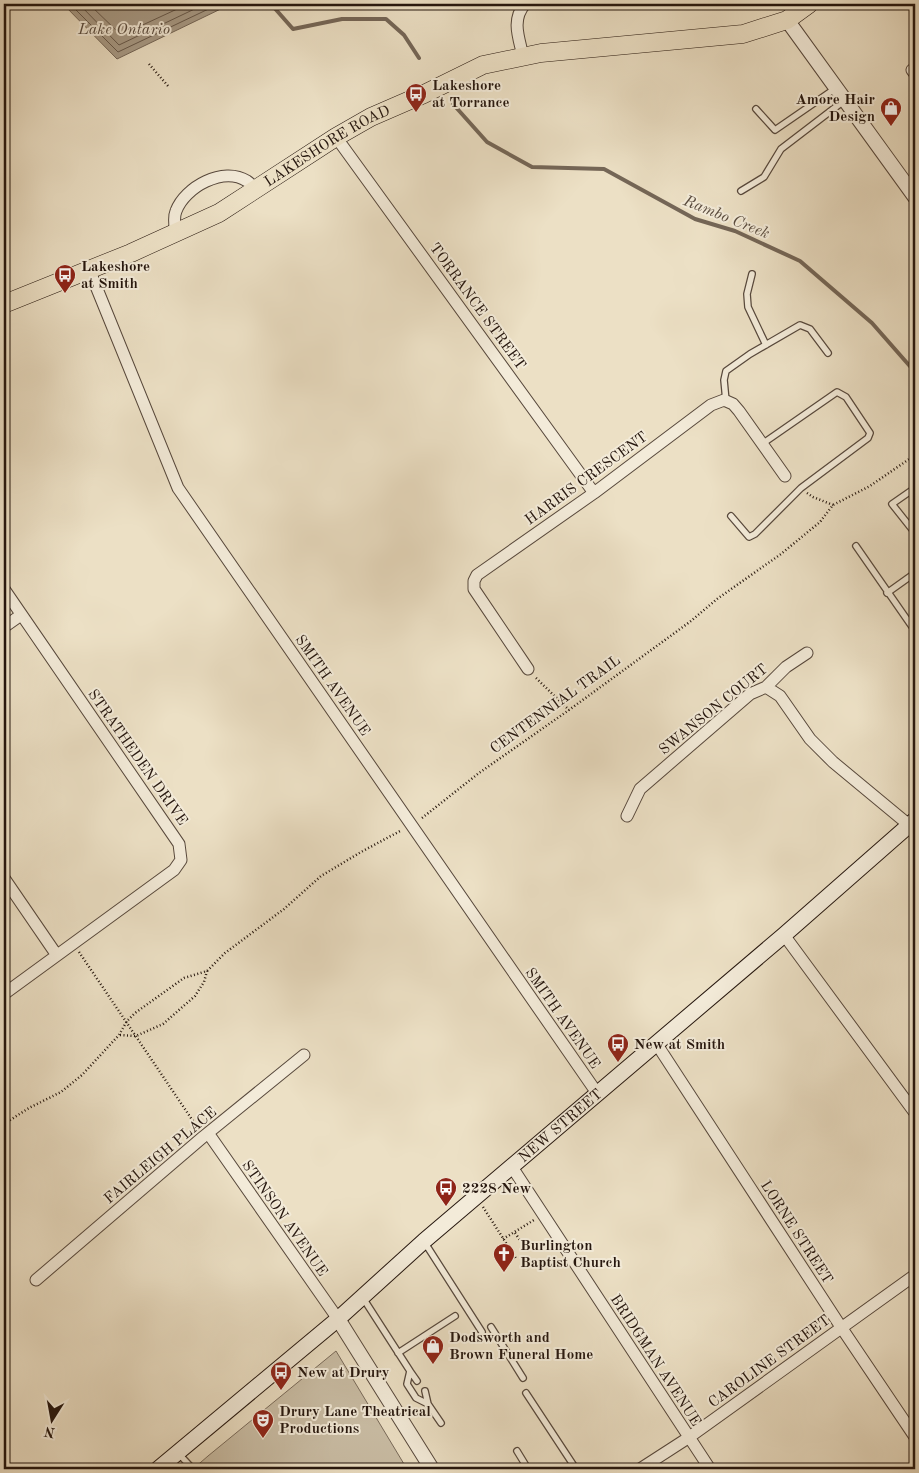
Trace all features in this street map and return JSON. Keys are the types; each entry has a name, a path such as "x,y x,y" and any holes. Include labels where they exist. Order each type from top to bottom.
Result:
{"main road":[{"name":"LAKESHORE ROAD","path":"4,304 176,234 219,214 336,136 371,117 483,65 523,56 743,34 787,20 809,4"},
{"name":"NEW STREET","path":"158,1469 338,1319 424,1241 913,826"}],"street":[{"path":"523,56 516,25 520,10 525,4"},
{"path":"787,20 915,197"},
{"name":"TORRANCE STREET","path":"336,136 594,493"},
{"path":"176,234 174,220 176,211 184,198 193,189 205,182 230,176 246,181 256,190"},
{"name":"SMITH AVENUE","path":"89,269 178,488 597,1093"},
{"path":"726,400 739,411 785,476"},
{"name":"HARRIS CRESCENT","path":"528,669 474,589 474,581 477,575 594,493 711,405 726,400"},
{"name":"STRATHEDEN DRIVE","path":"4,590 179,844 181,860 174,870 73,944 56,954 4,994"},
{"path":"4,626 22,615"},
{"name":"SWANSON COURT","path":"627,816 640,789 750,694 766,687 786,667 806,653"},
{"path":"766,687 780,696 810,739 833,762 913,826"},
{"path":"4,878 56,954"},
{"path":"784,935 915,1113"},
{"name":"LORNE STREET","path":"656,1043 915,1437"},
{"name":"FAIRLEIGH PLACE","path":"36,1280 304,1055"},
{"name":"STINSON AVENUE","path":"208,1134 338,1319"},
{"name":"BRIDGMAN AVENUE","path":"512,1166 710,1469"},
{"name":"CAROLINE STREET","path":"640,1469 688,1438 915,1275"},
{"path":"338,1319 432,1469"}],"lane":[{"path":"756,109 775,130 836,88"},
{"path":"741,191 764,177 781,149 845,100"},
{"path":"752,274 748,294 748,307 766,344"},
{"path":"726,400 724,380 726,371 766,344 800,325 810,329 828,353"},
{"path":"731,516 749,537 755,534 801,488 868,438 870,433 846,397 837,392 762,444"},
{"path":"915,488 892,504 915,533"},
{"path":"856,546 915,631"},
{"path":"887,593 915,573"},
{"path":"424,1241 482,1332"},
{"path":"362,1297 417,1381"},
{"path":"398,1353 455,1316"},
{"path":"491,1327 523,1378"},
{"path":"410,1371 407,1384 416,1398 428,1404"},
{"path":"425,1391 428,1404 441,1423"},
{"path":"526,1393 576,1469"},
{"path":"517,1451 528,1469"},
{"path":"178,1453 194,1469"}],"path":[{"path":"149,64 168,86"},
{"name":"CENTENNIAL TRAIL","path":"4,1124 29,1108 61,1092 82,1075 135,1013 184,978 207,971 226,953 284,909 321,876 360,852 412,825 486,768 569,710 691,621 717,599 781,554 820,522 833,505 870,486 915,455"},
{"path":"528,669 569,710"},
{"path":"73,944 195,1124 208,1134"},
{"name":"CENTENNIAL TRAIL","path":"136,1036 163,1024 181,1009 195,996 204,982 207,971"},
{"path":"119,1034 136,1036"},
{"path":"476,1197 517,1260"},
{"path":"503,1239 543,1214"},
{"path":"514,1232 520,1240"}],"shaded area":[{"path":"336,1351 407,1469 193,1469 208,1456"}],"water":[{"name":"Lake Ontario","path":"63,4 231,4 117,59"}],"waterway":[{"path":"271,4 293,29 342,19 386,19 404,35 419,58"},
{"name":"Rambo Creek","path":"453,104 487,142 532,167 604,169 695,219 735,231 800,261 872,323 915,372"}],"place":[{"name":"Lakeshore at Torrance","path":"416,113"},
{"name":"Amore Hair Design","path":"891,127"},
{"name":"Lakeshore at Smith","path":"65,294"},
{"name":"New at Smith","path":"618,1063"},
{"name":"2228 New","path":"446,1207"},
{"name":"Burlington Baptist Church","path":"504,1273"},
{"name":"Dodsworth and Brown Funeral Home","path":"433,1365"},
{"name":"New at Drury","path":"281,1391"},
{"name":"Drury Lane Theatrical Productions","path":"263,1439"}]}
